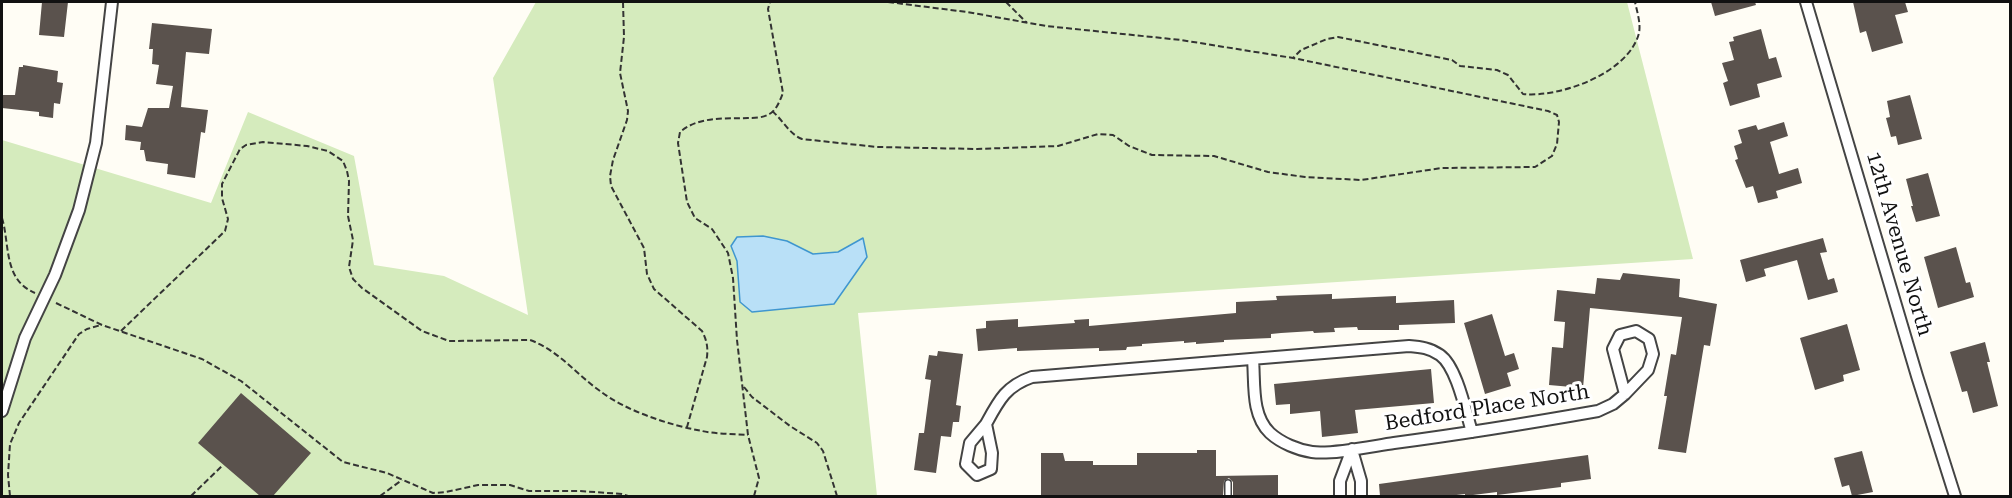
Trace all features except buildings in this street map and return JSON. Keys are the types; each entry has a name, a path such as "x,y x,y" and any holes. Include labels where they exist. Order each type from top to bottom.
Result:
{"street":[{"path":"2,411 26,338 79,210 96,143 112,2"},
{"name":"12th Avenue North","path":"1806,2 1955,496"},
{"name":"Bedford Place North","path":"1253,359 1259,419 1270,433 1285,443 1314,452 1472,432 1598,411 1613,404 1625,394 1648,370 1653,354 1649,339 1636,330 1620,335 1612,349 1625,394"},
{"path":"986,424 1005,393 1017,382 1032,377 1409,346 1427,348 1442,356 1451,369 1472,432"},
{"path":"1340,496 1340,481 1352,449"},
{"path":"1352,449 1361,482 1361,496"}],"lane":[{"path":"1228,483 1228,496"}],"path":[{"path":"623,2 624,37 620,74 628,111 613,160 611,186 644,248 647,274 654,289 702,332 706,340 707,357 687,427"},
{"path":"754,496 759,478 748,435 733,278 728,253 712,230 695,218 687,202 678,143 680,132 687,125 700,120 761,117 772,111 783,93 768,9 770,2"},
{"path":"772,111 783,120 793,135 802,139 877,147 977,149 1058,146 1098,134 1113,135 1129,146 1152,155 1214,156 1268,172 1305,177 1361,180 1442,168 1535,166 1552,156 1557,144 1559,122 1557,115 1548,111 1293,58 1181,40 1027,23 967,12 888,2"},
{"path":"1006,2 1027,23"},
{"path":"1293,58 1301,50 1327,39 1348,38 1452,60 1460,66 1497,70 1508,75 1523,94 1538,96 1587,83 1629,53 1635,45 1639,31 1635,2"},
{"path":"121,331 225,231 228,219 222,198 222,184 240,150 262,142 307,146 328,151 343,161 349,181 347,207 353,240 349,267 353,279 422,331 449,341 530,340 561,358 599,391 621,405 703,432 748,435"},
{"path":"2,218 6,230 11,270 29,291 102,325 202,359 241,381 344,462 387,473 433,493 478,485 510,485 530,491 580,491 628,496"},
{"path":"10,496 8,475 10,444 20,423 78,334 87,328 102,325"},
{"path":"742,385 752,397 817,443 824,451 837,496"},
{"path":"191,496 222,465"},
{"path":"380,496 402,480"}],"green space":[{"path":"536,2 1627,2 1693,259 858,313 877,496 2,496 2,140 211,203 248,112 354,156 374,265 444,276 528,315 493,78"}],"water":[{"path":"763,236 787,241 813,254 838,252 863,238 867,257 834,304 752,312 740,302 737,261 731,246 737,237"}]}
